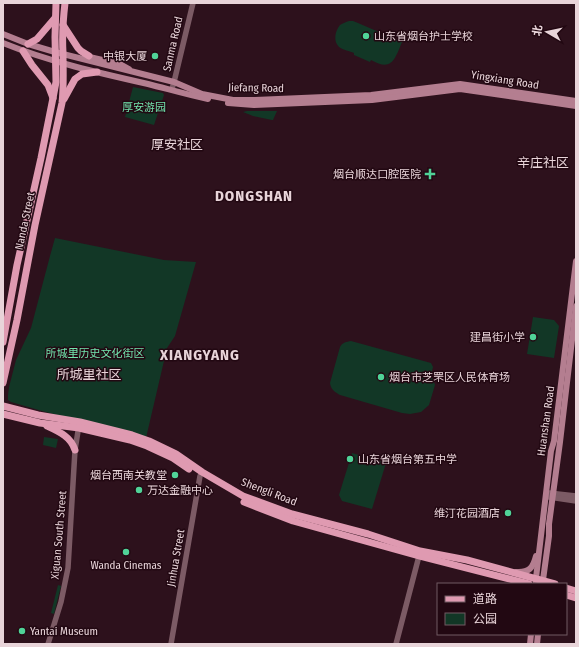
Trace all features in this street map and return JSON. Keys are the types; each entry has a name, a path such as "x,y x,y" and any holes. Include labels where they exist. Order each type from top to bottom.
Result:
{"main road":[{"name":"Nanda Street","path":"3,342 19,259 54,98 56,82 56,3"},
{"name":"Nanda Street","path":"3,383 17,320 35,225 62,103 64,86 63,64 66,55 63,25 65,3"},
{"path":"28,44 37,39 55,18"},
{"path":"63,25 78,48 89,56"},
{"path":"3,34 28,44 66,55 89,56 120,64 136,73"},
{"path":"3,43 63,64 172,89"},
{"path":"23,51 48,85 54,98"},
{"name":"Jiefang Road","path":"66,55 174,82 202,94 233,100 371,95 460,84 576,101"},
{"path":"62,103 75,79 82,74 96,72"},
{"name":"Yingxiang Road","path":"172,89 201,98 232,104 254,105 372,100 460,89 576,106"},
{"name":"Huanshan Road","path":"540,582 541,539 546,494 576,261"},
{"name":"Huanshan Road","path":"540,582 549,536 549,524 576,306"},
{"name":"Shengli Road","path":"3,406 79,425 147,446 173,458 241,500 293,521 525,583"},
{"name":"Shengli Road","path":"3,414 40,423 79,425 132,435 149,441 176,454 202,472 243,496 292,514 368,534 420,554 461,558 513,572 540,582"},
{"path":"40,423 60,432 69,439 75,450"},
{"path":"513,572 524,572 531,568 534,563 541,539"},
{"path":"499,576 513,583"}],"street":[{"name":"Sanma Road","path":"172,89 193,3"},
{"name":"Xiguan South Street","path":"48,644 61,602 68,568 75,450 79,425"},
{"name":"Jinhua Street","path":"171,644 200,476"},
{"path":"546,494 576,501"},
{"path":"553,496 576,496"},
{"path":"396,644 420,554"}],"green space":[{"path":"353,21 402,42 392,62 384,65 371,60 370,62 339,47 335,39 337,30 340,25"},
{"name":"厚安游园","path":"133,87 163,93 164,95 154,125 125,117"},
{"path":"277,111 272,120 243,112"},
{"name":"所城里历史文化街区","path":"55,238 164,260 196,262 175,336 167,348 146,438 42,411 8,400 9,387 16,360 31,328"},
{"path":"533,317 554,320 559,326 554,358 527,354"},
{"name":"烟台市芝罘区人民体育场","path":"351,341 431,363 433,367 431,375 435,385 429,405 421,412 410,414 402,413 340,395 335,392 330,383 340,347 343,343"},
{"path":"44,437 58,439 56,448 43,445"},
{"path":"352,453 386,463 372,509 342,501 339,495"},
{"path":"58,585 61,586 54,614 51,613"}],"place":[{"name":"山东省烟台护士学校","path":"366,36"},
{"name":"中银大厦","path":"155,56"},
{"name":"烟台顺达口腔医院","path":"430,174"},
{"name":"建昌街小学","path":"533,337"},
{"name":"烟台市芝罘区人民体育场","path":"381,377"},
{"name":"山东省烟台第五中学","path":"350,459"},
{"name":"烟台西南关教堂","path":"175,475"},
{"name":"万达金融中心","path":"139,490"},
{"name":"维汀花园酒店","path":"508,513"},
{"name":"Wanda Cinemas","path":"126,552"},
{"name":"Yantai Museum","path":"22,631"}],"district":[{"name":"厚安社区","path":"177,144"},
{"name":"辛庄社区","path":"543,162"},
{"name":"DONGSHAN","path":"254,196"},
{"name":"XIANGYANG","path":"200,355"},
{"name":"所城里社区","path":"89,374"}]}
